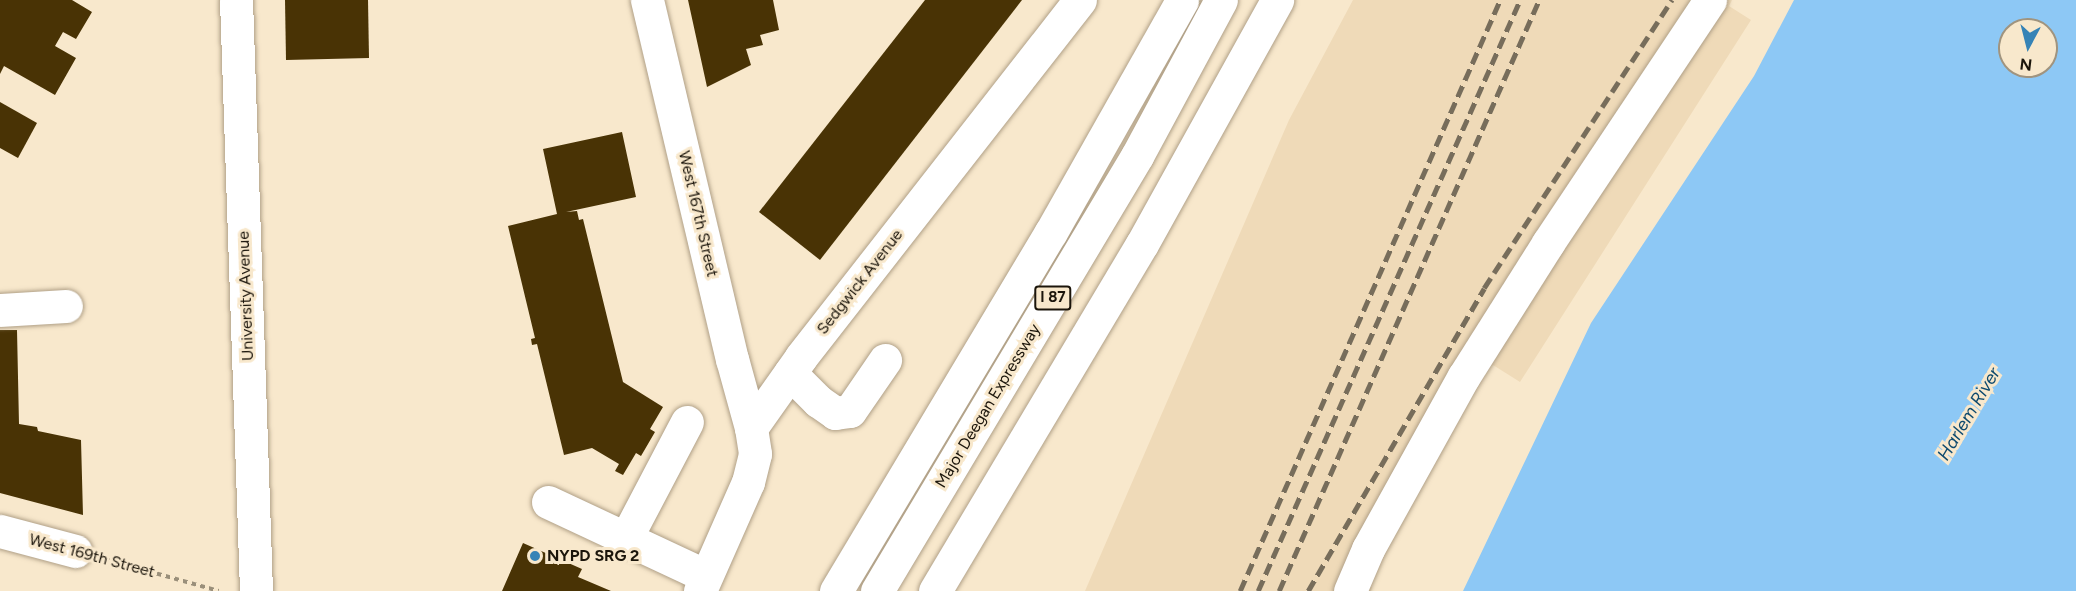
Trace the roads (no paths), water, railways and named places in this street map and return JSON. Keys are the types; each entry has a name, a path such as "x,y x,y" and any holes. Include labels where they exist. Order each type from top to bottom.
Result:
{"main road":[{"name":"University Avenue","path":"236,0 256,591"},
{"name":"West 167th Street","path":"648,0 732,358 751,428"},
{"name":"Sedgwick Avenue","path":"751,428 790,373 1080,0"},
{"path":"836,591 1062,213 1182,0"},
{"name":"Major Deegan Expressway","path":"877,591 1137,156 1221,0"},
{"path":"935,591 1197,148 1277,0"},
{"path":"1350,591 1368,549 1464,376 1548,243 1710,0"},
{"path":"0,310 66,306"},
{"path":"790,373 818,401 835,413 850,411 885,360"},
{"path":"627,538 687,422"},
{"path":"548,502 627,538 703,583 753,466 755,454 751,428"},
{"path":"960,591 1032,428"},
{"name":"West 169th Street","path":"0,531 75,551"}],"water":[{"name":"Harlem River","path":"1794,0 2076,0 2076,591 1463,591 1591,323 1754,76"}],"railway":[{"path":"1240,591 1500,0"},
{"path":"1258,591 1520,0"},
{"path":"1279,591 1539,0"},
{"path":"1308,591 1484,288 1672,0"}],"place":[{"name":"NYPD SRG 2","path":"535,556"}]}
